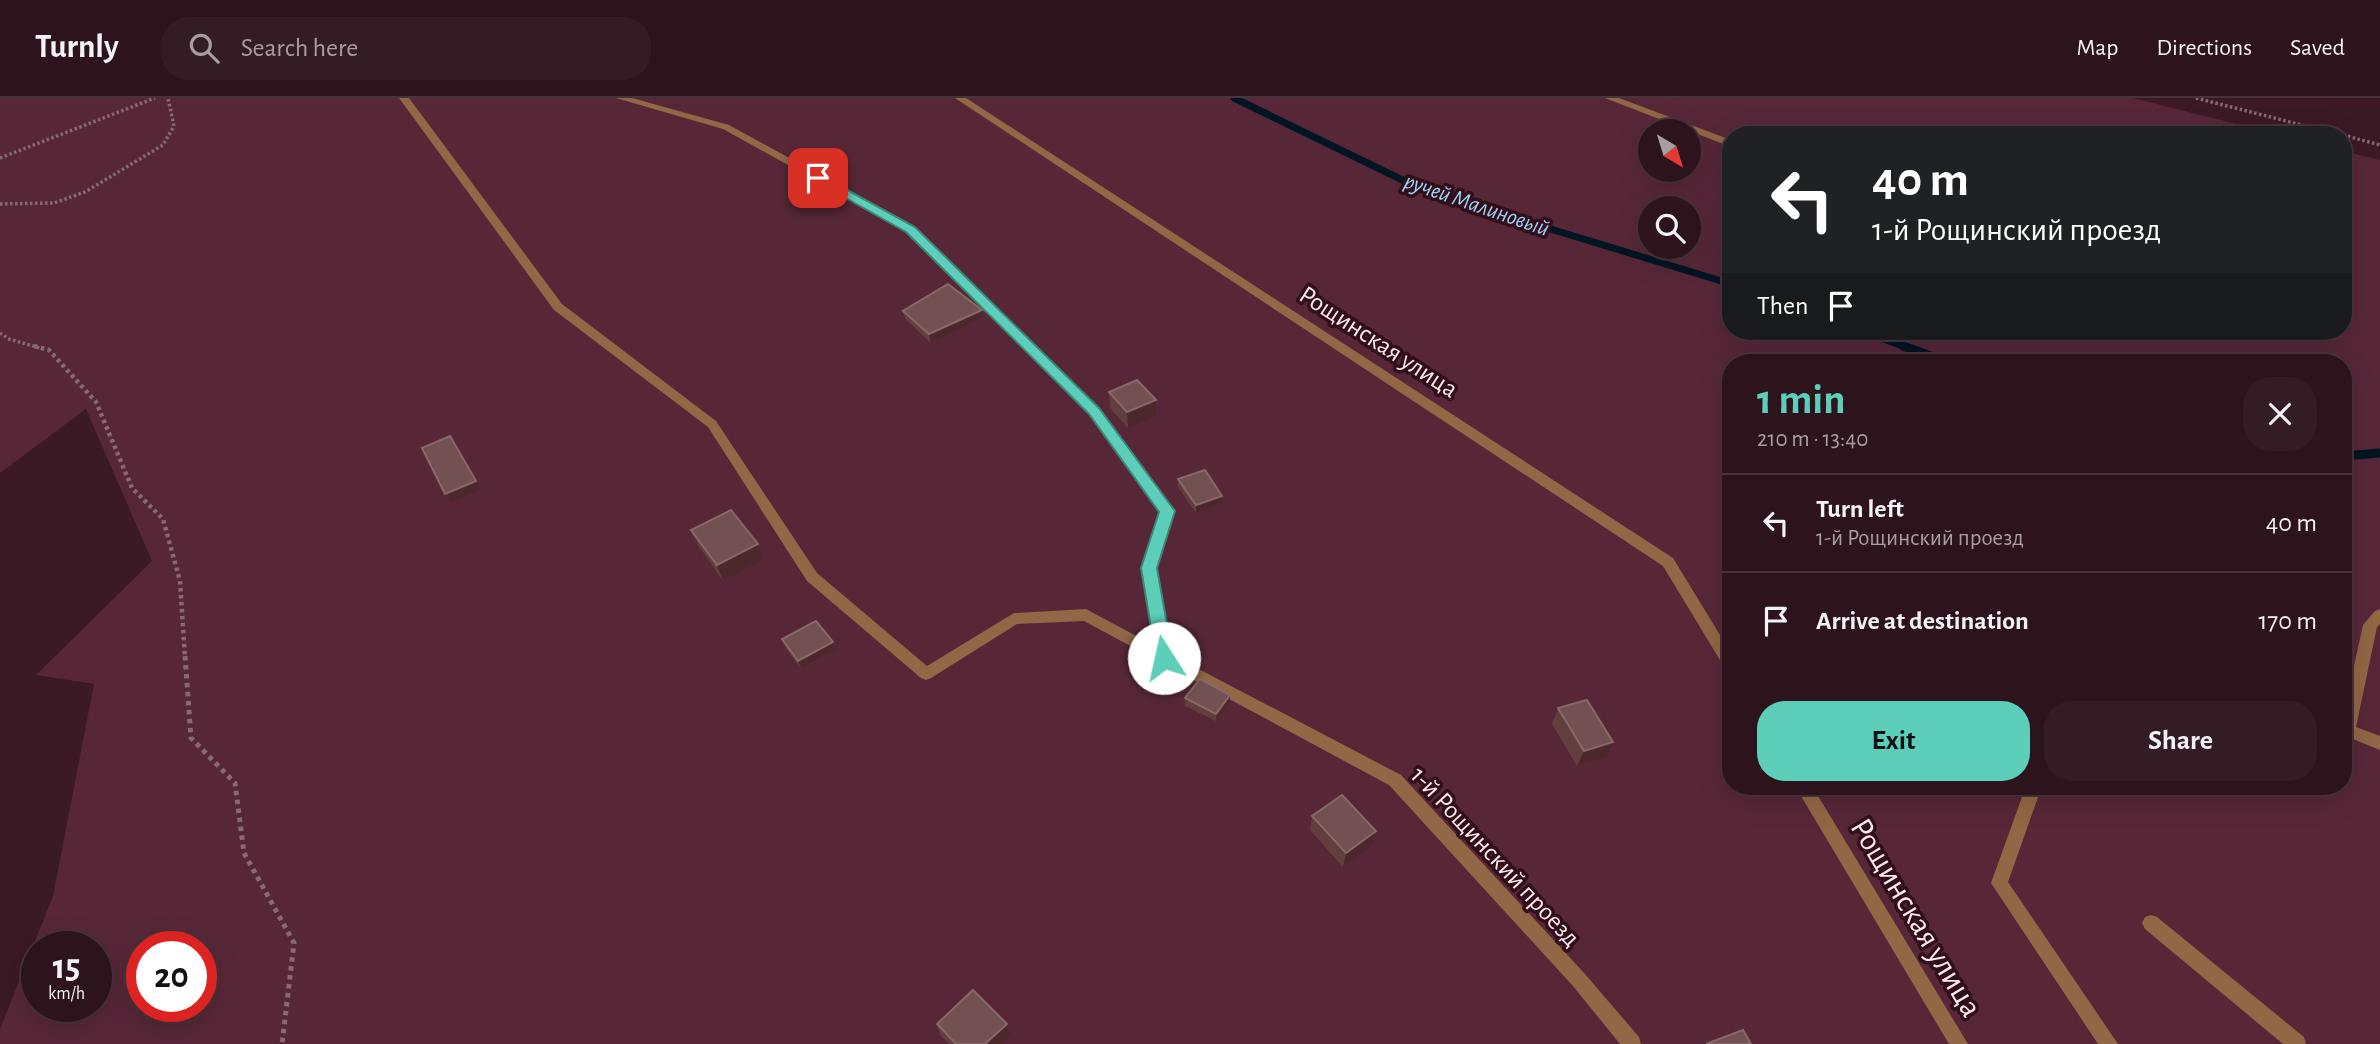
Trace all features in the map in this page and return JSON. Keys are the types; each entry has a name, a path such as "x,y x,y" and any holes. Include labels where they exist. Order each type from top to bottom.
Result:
{"lane":[{"name":"1-й Рощинский проезд","path":"404,98 558,307 712,424 813,577 926,674 1014,619 1086,615 1395,780 1579,980 1632,1044"},
{"path":"621,98 726,127 911,229 1094,411 1167,511 1149,568 1164,658"},
{"name":"Рощинская улица","path":"960,98 1668,562 1722,651"},
{"path":"1610,98 1722,141"},
{"path":"2352,703 2370,625 2380,615"},
{"path":"2352,731 2380,743"},
{"name":"Рощинская улица","path":"1808,795 1959,1044"},
{"path":"2031,795 1999,883 2109,1044"},
{"path":"2151,923 2297,1044"}],"path":[{"path":"0,158 155,98"},
{"path":"0,204 54,203 85,192 163,145 174,126 168,98"},
{"path":"2196,98 2306,126"},
{"path":"2352,138 2380,145"},
{"path":"0,333 9,339 49,350 96,402 132,488 163,519 180,581 191,738 235,783 244,853 294,943 282,1044"}],"shaded area":[{"path":"0,98 2133,98 2244,126 1722,126 1722,340 2352,340 2352,153 2380,160 2380,1044 0,1044 0,1029 21,976 21,1022 112,1022 112,931 39,931 53,896 94,684 36,675 152,561 86,409 0,473"}],"building":[{"path":"948,284 982,310 929,334 903,311"},
{"path":"1137,380 1156,400 1127,412 1109,392"},
{"path":"450,436 476,481 445,494 422,448"},
{"path":"1205,470 1222,496 1196,505 1178,479"},
{"path":"731,510 758,544 717,565 691,530"},
{"path":"816,621 833,642 798,661 782,639"},
{"path":"1200,679 1230,695 1216,714 1185,698"},
{"path":"1587,700 1613,742 1584,751 1558,708"},
{"path":"1342,795 1376,831 1346,853 1312,816"},
{"path":"973,990 1007,1024 985,1044 956,1044 937,1024"},
{"path":"1743,1030 1751,1044 1706,1044"}],"waterway":[{"name":"ручей Малиновый","path":"1234,98 1423,190 1722,281"},
{"name":"ручей Малиновый","path":"1886,340 1908,348"},
{"name":"ручей Малиновый","path":"1903,346 1926,354"},
{"name":"ручей Малиновый","path":"2352,455 2380,453"}],"route":[{"path":"818,178 911,229 1094,411 1167,511 1149,568 1164,658"}]}
